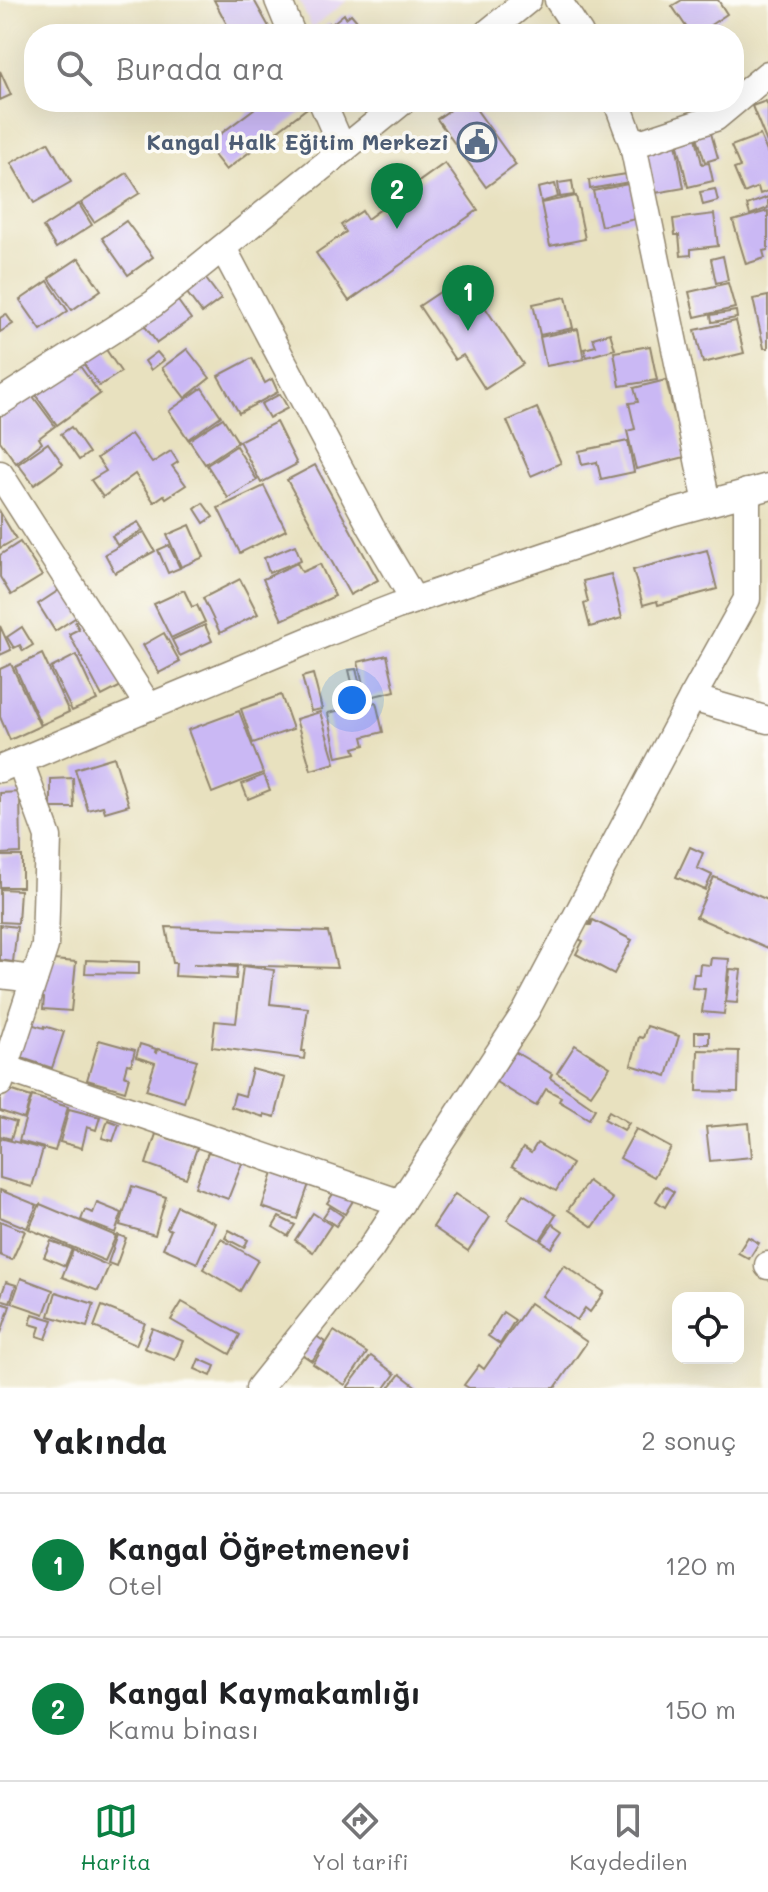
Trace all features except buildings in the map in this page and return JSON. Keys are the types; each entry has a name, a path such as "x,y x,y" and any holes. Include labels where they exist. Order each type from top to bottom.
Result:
{"street":[{"path":"278,0 288,24"},
{"path":"498,24 528,0"},
{"path":"558,0 574,24"},
{"path":"744,94 768,74"},
{"path":"326,112 343,150"},
{"path":"0,402 153,304 390,112"},
{"path":"621,112 633,145 707,503"},
{"path":"633,145 715,118 722,112"},
{"path":"223,248 371,527 414,600"},
{"path":"0,474 149,707"},
{"path":"259,1388 371,1248 401,1203 526,1011 747,599 757,490 671,513 414,600 324,634 10,765 48,837 45,946 2,1076 401,1203"},
{"path":"692,698 768,720"},
{"path":"0,975 34,979"}],"shaded area":[{"path":"299,0 348,0 317,24 310,24"}],"place":[{"name":"Kangal Halk Eğitim Merkezi","path":"477,142"},
{"name":"Kangal Kaymakamlığı","path":"397,229"},
{"name":"Kangal Öğretmenevi","path":"468,331"}]}
